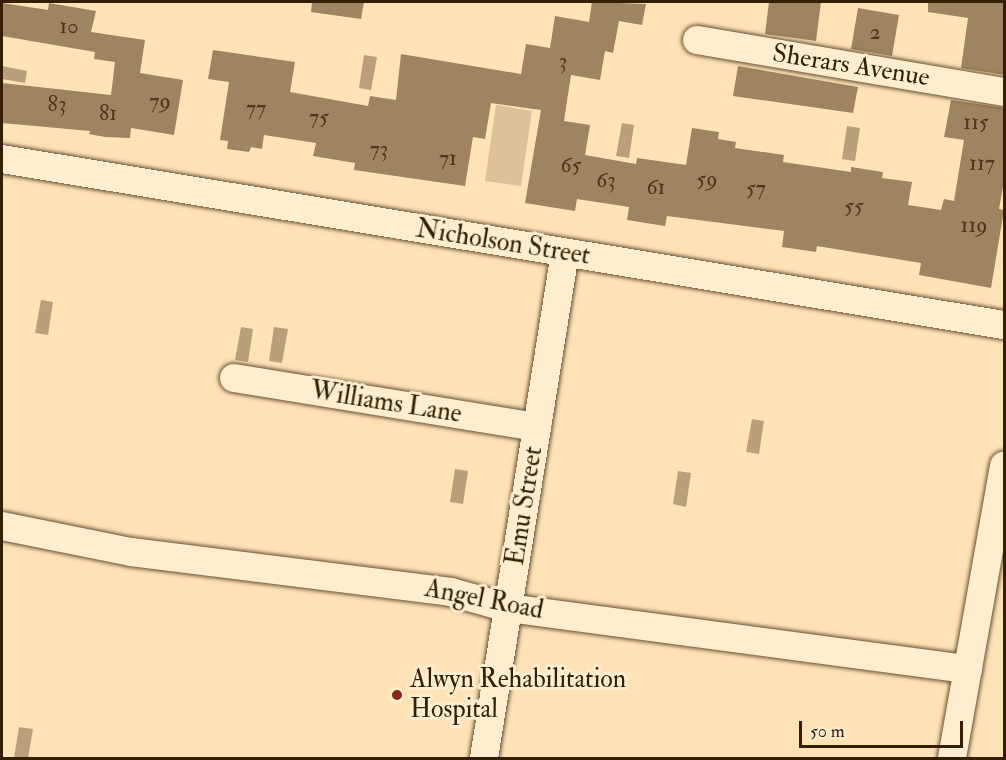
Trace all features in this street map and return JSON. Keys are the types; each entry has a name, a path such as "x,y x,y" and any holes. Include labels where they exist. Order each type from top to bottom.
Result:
{"street":[{"name":"Sherars Avenue","path":"697,40 1005,92"},
{"name":"Nicholson Street","path":"2,159 1005,324"},
{"name":"Emu Street","path":"484,759 565,253"},
{"name":"Williams Lane","path":"234,378 537,427"},
{"path":"952,759 968,669 997,560 1005,466"},
{"name":"Angel Road","path":"2,526 131,552 451,592 508,608 968,669"}],"shaded area":[{"path":"364,55 377,57 371,90 359,88"},
{"path":"2,66 27,71 25,83 2,79"},
{"path":"496,105 532,111 521,186 485,181"},
{"path":"622,123 634,125 629,158 616,156"},
{"path":"847,126 860,128 855,161 842,159"},
{"path":"41,300 53,302 48,335 35,333"},
{"path":"241,327 253,329 248,362 235,360"},
{"path":"274,327 288,329 282,363 269,361"},
{"path":"752,419 764,421 759,454 746,452"},
{"path":"455,469 468,471 463,504 450,502"},
{"path":"678,471 691,473 686,507 673,504"},
{"path":"19,727 33,729 28,758 14,758"}],"building":[{"path":"312,2 364,2 361,19 311,12"},
{"path":"592,2 646,4 642,25 619,21 613,53 605,51 600,80 571,75 564,121 590,125 585,155 636,164 637,158 686,165 692,128 719,132 718,139 736,142 735,148 784,155 783,162 851,172 851,167 883,172 882,178 912,182 908,205 941,210 944,199 954,201 964,140 944,137 951,100 1005,108 1005,176 999,209 1004,210 991,288 919,275 921,263 817,246 816,252 782,247 784,231 667,216 665,226 627,220 629,207 577,199 575,211 525,203 541,110 491,103 485,139 473,137 465,186 354,170 355,163 313,156 316,143 264,135 262,149 251,147 249,152 227,149 228,141 220,140 229,82 208,79 213,50 295,62 290,92 368,106 370,96 396,100 401,54 521,74 526,44 550,48 555,16 589,22"},
{"path":"769,2 821,2 816,41 765,34"},
{"path":"928,2 1005,2 1005,75 961,68 968,18 928,12"},
{"path":"2,3 48,10 49,3 96,11 91,32 145,40 140,73 183,80 174,135 131,128 130,138 105,137 89,134 90,131 2,123 2,83 111,95 115,62 94,59 95,52 2,36"},
{"path":"858,8 899,15 892,56 851,49"},
{"path":"738,66 858,87 853,113 733,96"}],"place":[{"name":"Alwyn Rehabilitation Hospital","path":"397,695"}]}
